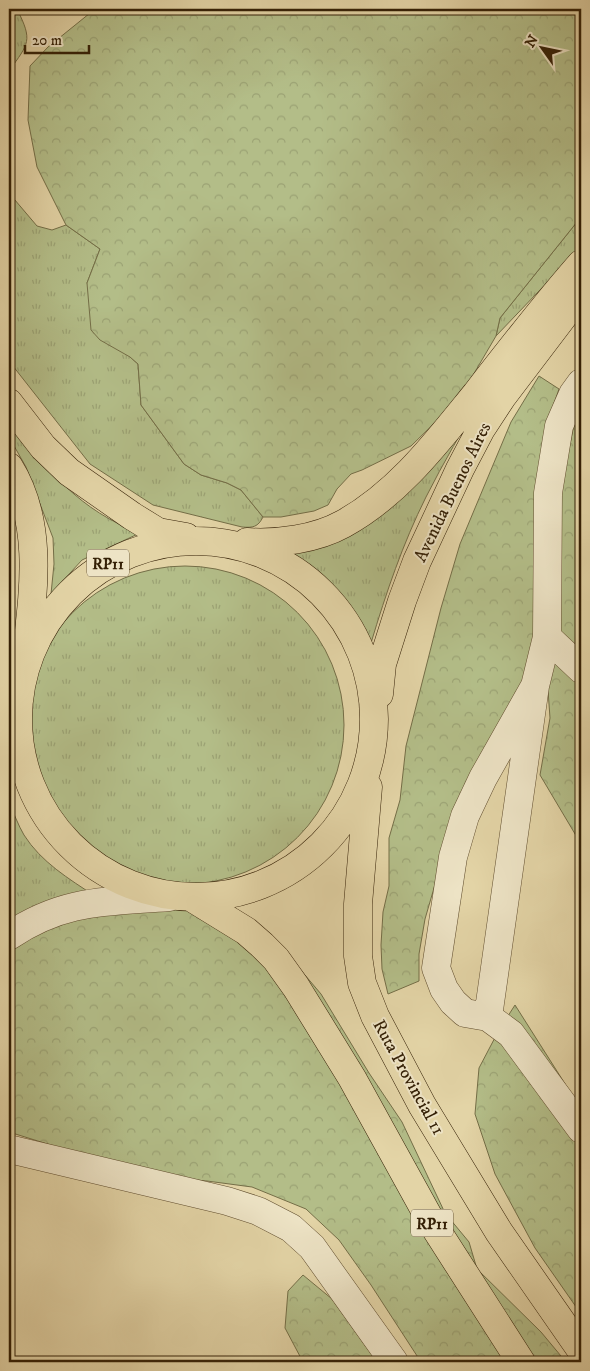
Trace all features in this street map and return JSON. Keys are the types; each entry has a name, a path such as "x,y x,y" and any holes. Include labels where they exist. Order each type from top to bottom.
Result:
{"main road":[{"name":"Avenida Buenos Aires","path":"226,542 268,542 302,538 323,532 342,524 395,487 439,440 581,264"},
{"name":"Avenida Buenos Aires","path":"376,715 382,664 402,601 424,545 460,469 481,429 502,397 581,293"},
{"name":"RP11","path":"9,403 43,447 69,472 158,532 197,540 226,542 273,556 315,584 347,621 368,666 376,715 370,765 351,809 322,846 285,875 241,893 182,898"},
{"name":"RP11","path":"9,467 16,479 29,514 34,547 32,604 17,726 26,775 47,819 80,856 122,883 182,898 246,931 276,959 296,987 352,1078 432,1223 521,1362"},
{"name":"RP11","path":"24,671 42,628 71,592 93,574 108,563 151,546 197,540"},
{"name":"Ruta Provincial 11","path":"370,765 358,904 358,956 362,983 375,1016 422,1105 499,1232 581,1350"}],"street":[{"path":"488,1016 535,686 548,637 548,493 559,426 581,383"},
{"path":"548,637 581,669"},
{"path":"535,686 483,778 465,816 453,857 436,968 444,989 453,1002 465,1013 488,1016 511,1034 581,1129"},
{"path":"9,757 17,726"},
{"path":"9,936 27,924 54,912 77,905 106,901 182,898"},
{"path":"9,1149 227,1201 258,1211 290,1228 312,1247 394,1362"}],"green space":[{"path":"9,9 17,9 27,35 25,48 9,71"},
{"path":"95,9 581,9 581,217 500,318 496,336 459,399 411,446 351,474 337,489 328,505 314,511 281,517 263,517 241,490 227,483 201,475 184,464 141,405 138,364 130,357 100,340 91,330 87,283 100,249 66,225 37,167 28,120 30,66 48,47"},
{"path":"9,193 37,226 52,230 66,225 100,249 87,283 130,357 138,364 141,405 184,464 201,475 227,483 241,490 263,517 257,525 242,527 153,505 90,464 9,361"},
{"path":"581,217 581,247 496,336 500,318"},
{"path":"581,331 581,844 540,775 550,718 547,676 560,492 580,396 577,336"},
{"path":"539,376 559,389 551,412 534,646 519,696 443,857 425,919 419,954 419,981 388,994 382,969 383,912 389,886 389,838 400,800 406,746 441,608 460,544 511,422"},
{"path":"482,396 439,472 418,514 396,568 371,643 361,643 329,593 309,573 283,555 320,546"},
{"path":"9,421 51,472 82,501 119,524 140,533 82,560 60,584 50,604 54,564 53,538 26,467 9,437"},
{"path":"9,517 14,568 9,614"},
{"path":"185,566 216,569 246,578 286,602 308,624 332,664 341,694 344,725 341,756 332,786 308,826 286,848 246,872 216,881 185,884 154,881 124,872 84,848 62,826 38,786 29,756 26,725 29,694 38,664 62,624 84,602 124,578 154,569"},
{"path":"9,803 24,835 39,854 56,869 95,896 9,924"},
{"path":"130,905 186,910 299,968 321,994 369,1073 402,1122 445,1213 469,1242 477,1269 541,1332 566,1362 421,1362 339,1240 306,1209 252,1187 150,1176 9,1132 9,952 28,930"},
{"path":"515,1005 581,1109 581,1314 535,1248 495,1174 475,1114 479,1068"},
{"path":"303,1275 332,1299 377,1362 303,1362 285,1328 288,1291"}]}
